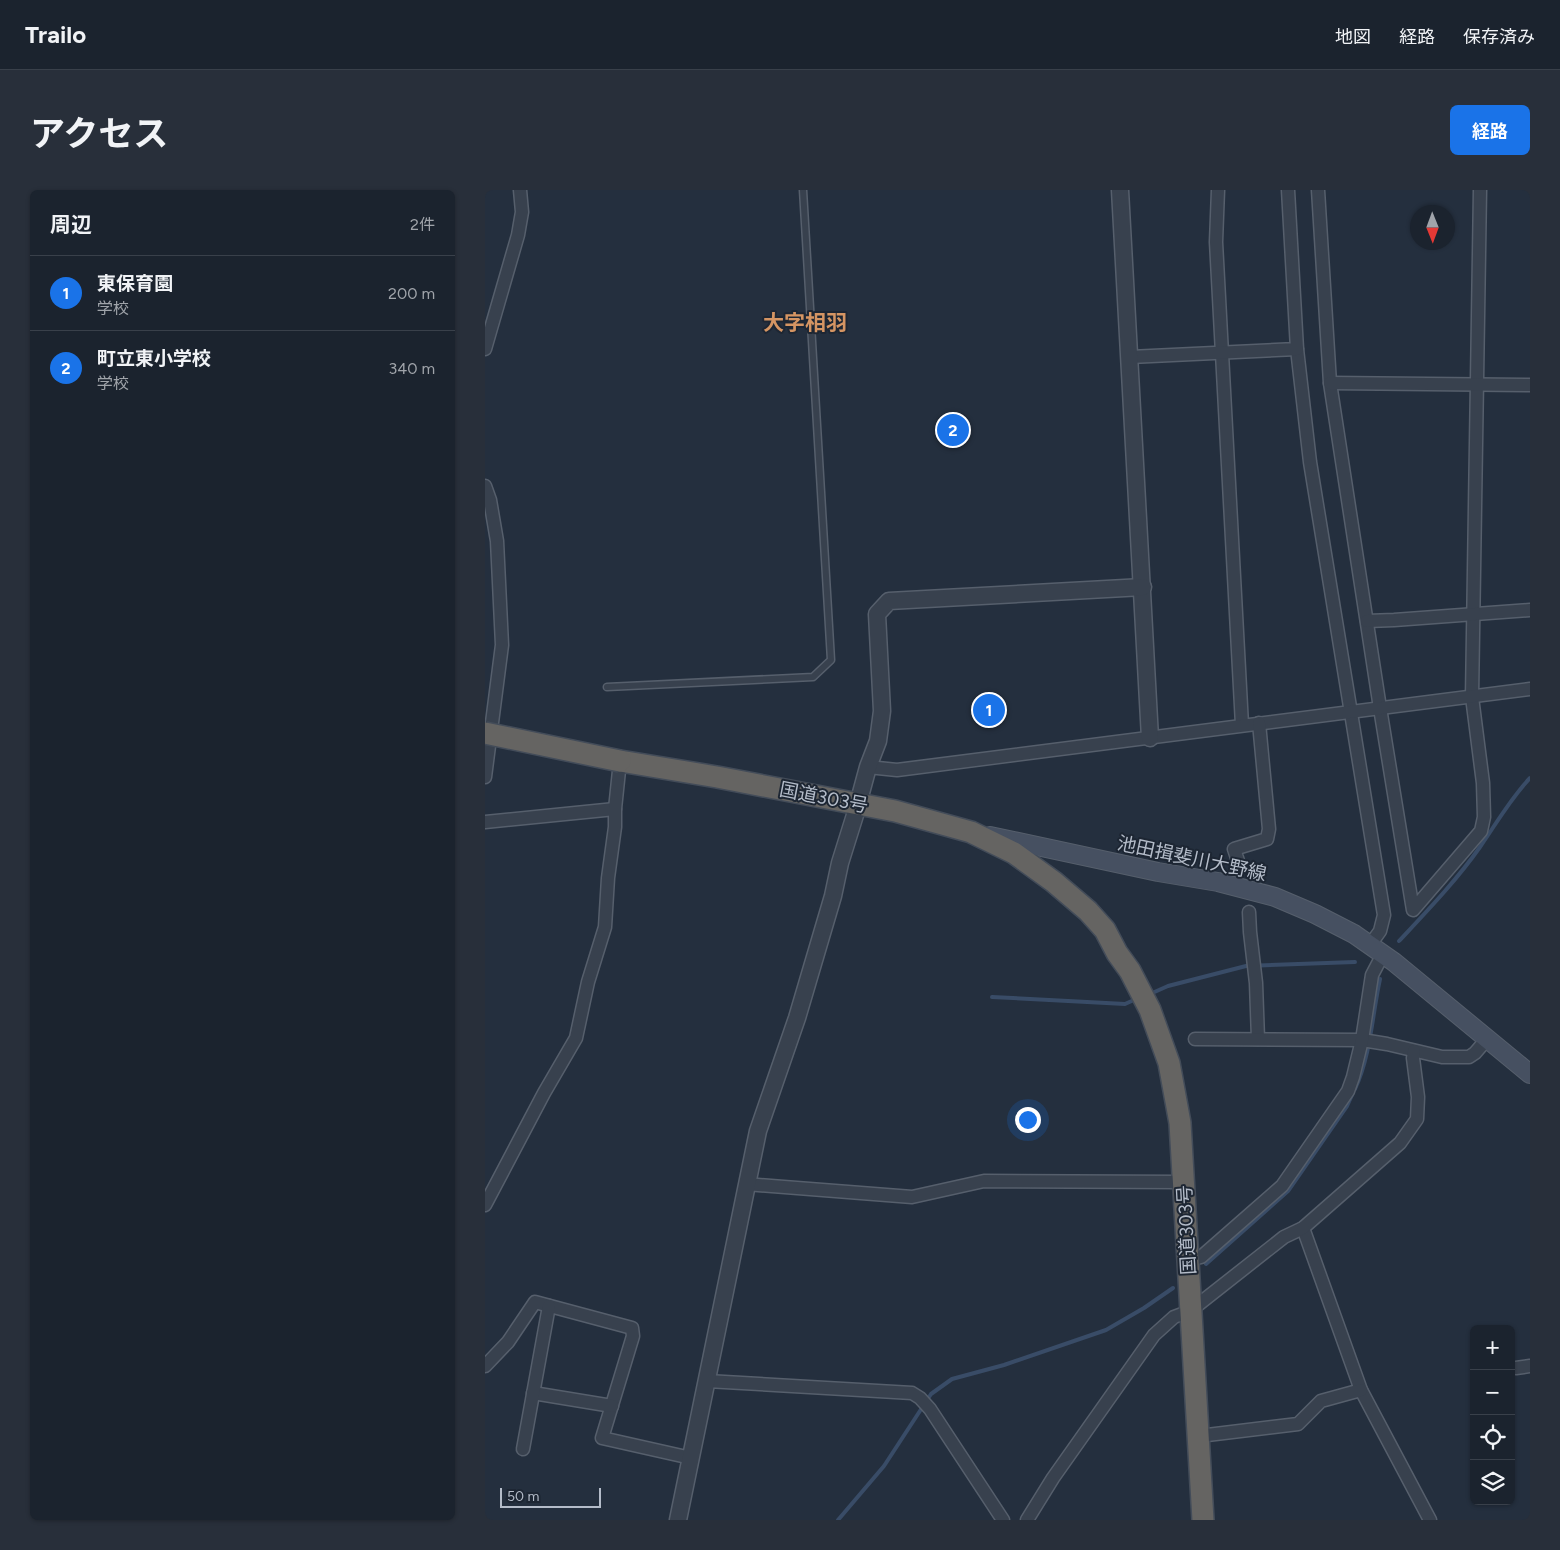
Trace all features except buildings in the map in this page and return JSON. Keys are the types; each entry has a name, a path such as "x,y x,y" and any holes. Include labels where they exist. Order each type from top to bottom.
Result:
{"highway":[{"name":"国道303号","path":"485,733 715,789 857,809 971,832 1015,853 1088,910 1105,930 1117,953 1130,971 1150,1010 1169,1063 1180,1123 1203,1520"},
{"name":"国道303号","path":"485,741 620,765"},
{"name":"国道303号","path":"857,809 967,844 1008,864 1051,892 1117,953"}],"main road":[{"name":"池田揖斐川大野線","path":"971,832 1158,872 1219,882 1275,897 1315,914 1354,934 1377,950 1530,1074"}],"street":[{"path":"485,349 490,313 518,235 522,212 520,190"},
{"path":"1120,190 1150,738"},
{"path":"1218,190 1217,242 1242,725"},
{"path":"1188,1260 1201,1256 1282,1186 1348,1091 1362,1040 1384,915 1310,462 1297,350 1288,190"},
{"path":"1318,190 1330,383 1413,910 1481,831 1484,817 1483,783 1472,697 1479,190"},
{"path":"1130,357 1297,350"},
{"path":"1330,383 1530,385"},
{"path":"485,486 490,500 497,540 502,645 485,777"},
{"path":"678,1520 758,1131 797,1018 833,896 840,862 868,767 878,741 881,711 877,614 889,601 1143,587"},
{"path":"1367,620 1394,620 1530,610"},
{"path":"868,767 897,770 1150,738 1259,722 1530,689"},
{"path":"1240,866 1234,849 1267,839 1269,828 1259,722"},
{"path":"485,1205 544,1093 576,1038 588,982 605,927 608,878 615,827 620,765"},
{"path":"485,822 615,809"},
{"path":"1249,912 1256,983 1258,1039"},
{"path":"1195,1039 1362,1040 1387,1044 1442,1058 1469,1057 1487,1039"},
{"path":"1027,1520 1053,1478 1154,1334 1173,1317 1190,1311 1284,1237 1303,1228 1400,1143 1417,1119 1418,1097 1413,1050"},
{"path":"746,1184 913,1197 984,1181 1183,1182"},
{"path":"1303,1228 1361,1390 1430,1520"},
{"path":"485,1366 508,1342 535,1302 632,1328 633,1336 602,1438 691,1458"},
{"path":"523,1449 549,1306"},
{"path":"1516,1368 1530,1366"},
{"path":"707,1380 912,1393 931,1409 1003,1520"},
{"path":"1199,1436 1298,1424 1321,1402 1361,1390"},
{"path":"533,1393 612,1406"}],"lane":[{"path":"607,687 813,677 831,660 803,190"}],"waterway":[{"path":"1399,941 1461,872 1530,778"},
{"path":"1150,994 1168,986 1246,966 1355,962"},
{"path":"1355,1089 1368,1049 1380,979"},
{"path":"992,997 1125,1004 1136,999"},
{"path":"1206,1264 1288,1191 1347,1106 1352,1095"},
{"path":"838,1520 884,1466 931,1394 952,1379 1004,1365 1106,1330 1144,1308 1173,1288"}],"place":[{"name":"町立東小学校","path":"953,430"},
{"name":"東保育園","path":"989,710"}],"district":[{"name":"大字相羽","path":"805,323"}]}
